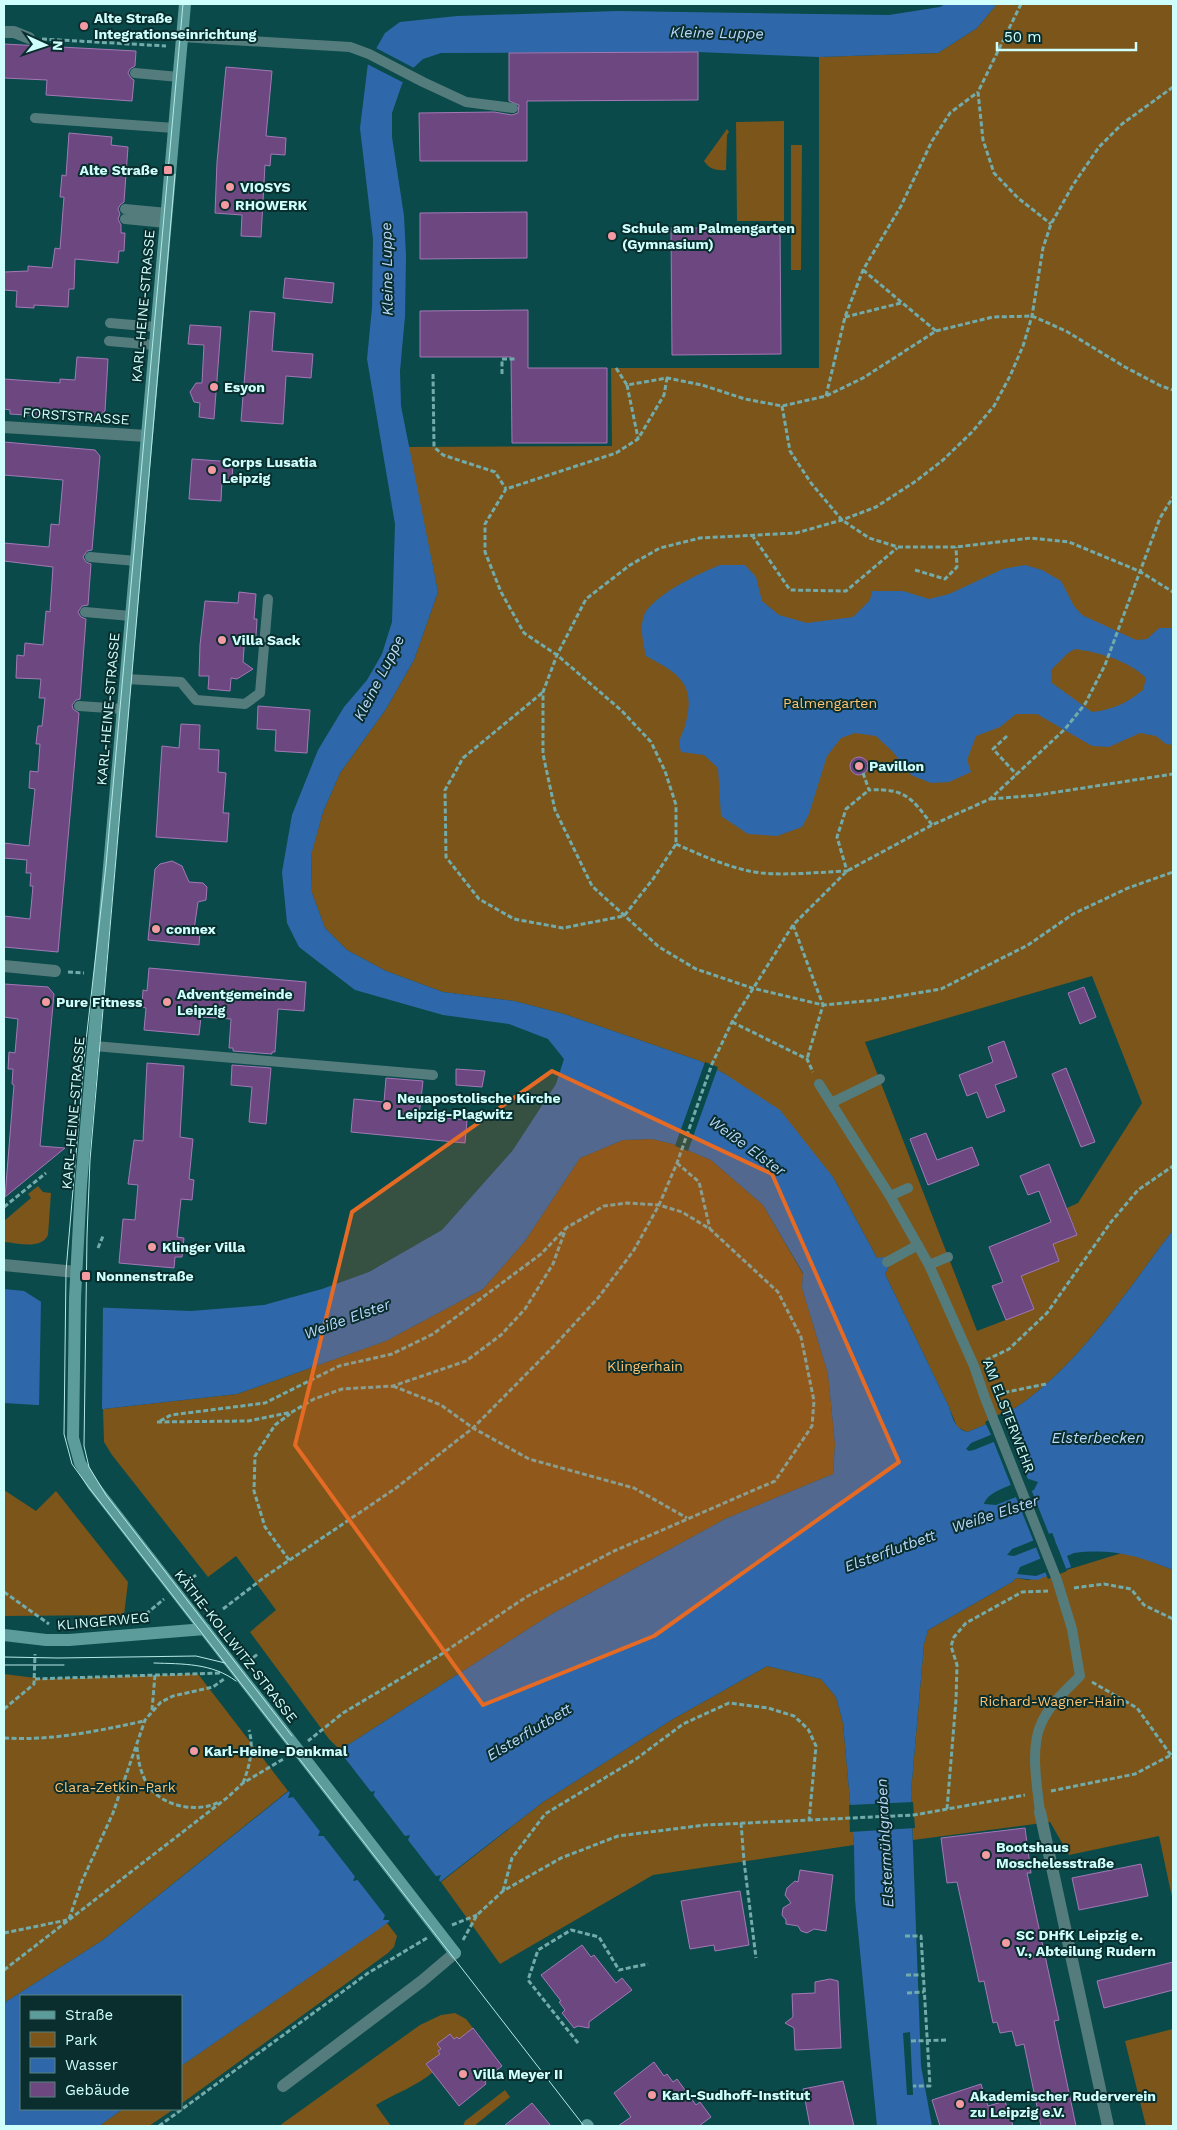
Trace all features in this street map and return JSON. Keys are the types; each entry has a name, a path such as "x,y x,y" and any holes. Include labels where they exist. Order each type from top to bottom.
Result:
{"main road":[{"name":"KARL-HEINE-STRASSE","path":"73,1418 75,1298 81,1185 185,4"},
{"name":"KÄTHE-KOLLWITZ-STRASSE","path":"73,1418 75,1449 86,1475 455,1953"},
{"name":"KLINGERWEG","path":"4,1635 46,1640 69,1640 204,1629"}],"street":[{"path":"4,32 14,32 29,38"},
{"name":"FORSTSTRASSE","path":"4,427 147,436"},
{"path":"4,966 55,971"},
{"path":"4,1265 76,1272"},
{"path":"1040,1812 1108,2126"},
{"path":"283,2086 417,1985 455,1953"}],"lane":[{"path":"182,42 350,48 369,54 412,77 466,102 513,108"},
{"path":"135,73 179,77"},
{"path":"35,118 174,128"},
{"path":"125,214 166,218"},
{"path":"110,324 156,327"},
{"path":"109,341 155,344"},
{"path":"90,557 136,561"},
{"path":"126,679 181,682 196,700 245,704 260,693 268,599"},
{"path":"84,612 132,616"},
{"path":"79,706 123,710"},
{"path":"94,1046 433,1076"},
{"path":"831,1103 880,1079"},
{"name":"AM ELSTERWEHR","path":"819,1084 890,1196 929,1265 974,1366 985,1400 1058,1585 1072,1629 1080,1676"},
{"path":"890,1196 908,1188"},
{"path":"887,1262 918,1245"},
{"path":"929,1265 948,1257"},
{"path":"1040,1812 1034,1758 1041,1724 1057,1700 1080,1676"}],"path":[{"path":"826,396 845,317 863,270 901,206 932,141 950,113 978,92 1021,4"},
{"path":"29,38 182,42"},
{"path":"1173,86 1122,124 1099,147 1073,185 1051,224 1043,248 1032,316 1010,376 994,406 972,432 943,460 916,482 876,507 842,520 796,533 700,538 660,548 630,565 586,599 557,655 543,692 543,754 555,810 592,886 659,947 696,969 752,988 822,1005 876,1000 941,989 1028,945 1073,914 1128,888 1173,872"},
{"path":"978,92 982,140 994,173 1018,198 1051,224"},
{"path":"863,270 936,331"},
{"path":"845,317 901,303"},
{"path":"628,385 667,378 702,385 746,399 782,406 826,396 863,378 936,331 993,316 1032,316 1066,331 1125,367 1161,386 1173,390"},
{"path":"502,374 502,359 515,359"},
{"path":"616,368 628,385 638,439"},
{"path":"433,374 434,447 443,455 495,472 506,489"},
{"path":"543,692 464,758 459,766 445,790 446,858 479,899 514,919 563,928 624,916 653,879 676,844 676,805 665,772 651,742 622,711 557,655 524,633 501,592 485,552 485,524 506,489 616,453 638,439 664,395 667,378"},
{"path":"782,406 790,451 811,483 842,520 869,538 898,547 956,547 1030,538 1069,542 1139,571 1173,592"},
{"path":"223,1609 289,1560 396,1488 473,1428 554,1346 598,1298 634,1250 659,1205 677,1163 712,1064 732,1022 793,925 847,872 932,826 990,799 1018,775 1064,729 1085,704 1105,665 1122,625 1139,571 1160,518 1173,497"},
{"path":"752,535 790,590 846,591 898,547"},
{"path":"915,570 945,579 957,567 956,547"},
{"path":"1007,736 993,749 1018,775"},
{"path":"863,773 870,790"},
{"path":"990,799 1038,795 1173,774"},
{"path":"847,872 837,837 846,809 870,790 889,789 914,801 932,826"},
{"path":"676,844 713,861 751,872 847,872"},
{"path":"793,925 822,1005 807,1058"},
{"path":"55,971 100,974"},
{"path":"732,1022 807,1058 819,1084"},
{"path":"677,1163 698,1182 710,1229"},
{"path":"974,1366 1009,1349 1047,1313 1111,1222 1138,1190 1173,1166"},
{"path":"4,1207 46,1173"},
{"path":"292,1412 248,1421 157,1422 171,1415 265,1403 339,1366 392,1354 433,1334 541,1254 566,1228 604,1206 627,1202 659,1205 682,1212 710,1229 778,1292 801,1337 814,1401 812,1426 775,1481 614,1551 526,1598 440,1655 343,1713 315,1735"},
{"path":"289,1560 265,1526 254,1491 255,1456 275,1425 314,1399 342,1389 393,1386 466,1362 501,1335 525,1309 553,1264 566,1228"},
{"path":"98,1248 103,1236"},
{"path":"985,1400 1004,1391 1046,1384"},
{"path":"393,1386 441,1405 473,1428 529,1459 634,1488 687,1518"},
{"path":"947,1809 957,1665 951,1646 954,1637 966,1623 1022,1592 1058,1585 1104,1584 1131,1589 1144,1605 1173,1619"},
{"path":"4,1592 69,1640"},
{"path":"4,1709 34,1684 35,1653"},
{"path":"35,1679 224,1673"},
{"path":"152,1710 155,1675"},
{"path":"455,1953 477,1915 503,1892 561,1858 618,1836 705,1824 914,1815 1135,1774 1172,1756 1137,1708 1114,1693 1080,1676"},
{"path":"68,1920 82,1881 113,1813 144,1720 152,1710 173,1696 213,1687"},
{"path":"503,1892 512,1858 545,1814 636,1759 683,1724 729,1703 768,1708 794,1716 808,1729 816,1746 809,1821"},
{"path":"4,1738 32,1740 90,1732 144,1720"},
{"path":"243,1784 250,1765 251,1740 248,1730"},
{"path":"137,1744 138,1764 150,1788 162,1797 178,1806 196,1808 213,1805 228,1797"},
{"path":"4,1970 243,1784 276,1763"},
{"path":"741,1823 756,1958"},
{"path":"182,2109 368,1972 438,1931 477,1915"},
{"path":"4,1933 68,1920"},
{"path":"578,2043 528,1980 538,1950 571,1930 598,1937 618,1970 648,1964"},
{"path":"905,1936 921,1936 930,2086 913,2086"},
{"path":"906,1975 924,1975"},
{"path":"906,1993 924,1992"},
{"path":"910,2041 947,2040"},
{"path":"159,2126 181,2110"}],"highlighted area":[{"path":"552,1071 772,1174 899,1462 654,1636 483,1705 295,1445 352,1212"}],"green space":[{"name":"Palmengarten","path":"997,4 1173,4 1173,1230 1107,1318 1057,1374 1030,1398 1000,1417 967,1432 957,1427 885,1274 889,1266 877,1258 833,1177 725,1074 700,1061 564,1014 514,1001 443,992 386,971 347,950 325,928 312,893 311,854 323,812 340,773 386,709 414,660 438,592 408,447 612,446 611,368 819,368 819,57 938,53 977,28","holes":["1092,976 1142,1103 1078,1203 1067,1208 1077,1234 1015,1260 1034,1309 977,1331 865,1042"]},
{"path":"784,121 784,221 737,221 736,122"},
{"path":"727,129 729,132 727,135 726,170 714,169 704,161"},
{"path":"791,145 802,145 801,270 791,270"},
{"name":"Klingerhain","path":"652,1139 673,1144 711,1160 763,1205 803,1274 802,1288 828,1374 835,1444 833,1474 725,1519 550,1615 340,1750 329,1739 250,1632 276,1610 236,1556 208,1577 112,1455 104,1442 103,1409 237,1394 386,1341 483,1289 525,1241 580,1158 623,1140"},
{"path":"38,1186 43,1192 51,1193 48,1235 45,1240 35,1244 4,1242 4,1221 31,1198 28,1194"},
{"path":"4,1490 36,1511 56,1491 128,1582 124,1615 4,1616"},
{"name":"Richard-Wagner-Hain","path":"1122,1553 1143,1558 1173,1570 1173,1902 1159,1836 1069,1855 1050,1822 913,1840 911,1792 924,1644 928,1630 1016,1578 1028,1580 1047,1576"},
{"path":"767,1666 821,1679 836,1697 843,1723 854,1845 653,1875 500,1964 441,1882 543,1802 673,1719"},
{"name":"Clara-Zetkin-Park","path":"4,1674 43,1679 198,1674 288,1791 103,1940 4,2003"},
{"path":"387,1923 397,1936 394,1947 388,1953 182,2103 182,2065"},
{"path":"455,2013 466,2019 473,2028 459,2039 457,2037 438,2051 440,2054 426,2064 433,2072 413,2086 376,2105 391,2126 279,2126 420,2025 441,2015"},
{"path":"1173,2029 1173,2126 1146,2126 1125,2041"},
{"path":"505,2090 510,2097 474,2126 463,2126 465,2121"},
{"path":"122,2110 173,2110 149,2126 99,2126"}],"water":[{"path":"945,4 997,4 977,28 938,53 819,57 698,52 441,53 423,59 411,70 402,84 392,113 392,137 404,216 406,256 405,316 400,371 401,406 438,592 414,660 386,709 340,773 323,812 311,855 312,893 325,928 347,950 386,971 443,992 514,1001 564,1014 700,1061 725,1074 780,1110 833,1177 877,1258 885,1257 889,1266 885,1274 955,1422 959,1428 967,1432 1000,1417 1030,1398 1057,1374 1107,1318 1173,1230 1173,1570 1125,1554 1113,1552 1074,1553 1067,1556 1071,1567 1037,1580 1016,1578 928,1630 924,1644 911,1792 921,2066 932,2126 877,2126 855,1900 854,1845 843,1723 836,1697 821,1679 767,1666 673,1719 543,1802 382,1927 182,2065 182,1995 20,1995 20,2110 122,2110 99,2126 4,2126 4,2003 103,1940 340,1750 550,1615 725,1519 833,1474 835,1444 828,1374 802,1288 803,1273 763,1205 711,1160 673,1144 652,1139 623,1140 580,1158 525,1241 483,1289 386,1341 237,1394 103,1409 4,1403 4,1289 24,1291 43,1303 60,1306 191,1311 264,1305 322,1289 369,1272 442,1230 513,1150 556,1084 564,1059 548,1039 509,1024 443,1015 355,990 299,947 287,923 282,872 292,815 318,750 344,707 367,680 382,654 392,622 395,524 367,359 372,308 373,239 360,128 368,63 385,33 400,22 457,16 618,11 889,15 940,7","holes":["1010,1427 1013,1434 969,1451 966,1449 971,1443","1029,1479 1038,1482 1034,1490 996,1505 984,1504 986,1499 996,1491","1052,1533 1055,1540 1014,1556 1007,1555 1012,1549","1059,1551 1064,1565 1036,1576 1017,1574 1020,1567","345,1752 343,1757 294,1797 288,1798 290,1792 340,1753","375,1791 373,1796 324,1836 318,1836 320,1831 370,1792","410,1835 408,1840 358,1880 353,1881 355,1876 405,1836","441,1875 439,1880 389,1920 383,1920 385,1915 436,1876"]},
{"path":"720,565 745,565 756,577 762,601 779,615 807,623 853,617 870,600 872,591 903,591 929,599 949,594 1003,569 1025,565 1042,570 1061,581 1074,606 1082,615 1136,640 1147,639 1159,628 1173,628 1173,745 1166,744 1156,736 1140,733 1109,747 1092,746 1037,714 1016,714 1000,727 976,736 967,760 971,772 949,782 931,783 911,775 893,752 876,736 855,733 841,738 827,756 809,814 802,827 777,836 748,834 721,816 718,768 704,755 681,752 680,739 685,727 688,708 686,688 675,674 646,656 643,639 644,615 654,603 691,578","holes":["1075,649 1113,658 1139,672 1146,678 1143,690 1119,705 1106,710 1092,712 1052,683 1051,670 1068,653"]}],"pier":[{"path":"374,47 416,69 406,84 365,63"},
{"path":"705,1062 718,1067 688,1151 675,1146"},
{"path":"41,1299 61,1303 103,1305 102,1411 39,1409"},
{"path":"1004,1412 1029,1482 1012,1488 993,1440 1010,1433 1009,1430 992,1437 985,1422"},
{"path":"1031,1489 1049,1534 1052,1533 1067,1571 1048,1579 1045,1571 1062,1564 1058,1554 1041,1560 1035,1545 1052,1539 1051,1536 1034,1542 1015,1495"},
{"path":"338,1749 442,1884 391,1923 287,1789"},
{"path":"913,1802 915,1828 850,1832 849,1805"},
{"path":"910,2032 913,2095 907,2095 903,2033"}],"building":[{"path":"4,44 136,51 135,66 128,73 134,80 132,101 46,95 47,80 4,78"},
{"path":"698,52 698,100 527,101 527,161 420,161 419,113 494,112 512,115 518,113 519,105 509,101 509,53"},
{"path":"226,67 272,71 266,136 286,138 285,155 271,154 270,166 265,165 261,237 241,236 242,215 215,213 217,162"},
{"path":"69,133 112,137 111,145 128,147 124,202 118,209 121,233 125,233 124,251 119,251 118,263 75,259 74,289 69,289 68,307 34,305 34,308 16,307 17,291 4,290 4,272 28,271 28,266 52,268 55,248 60,249 64,197 60,197 62,175 66,176"},
{"path":"527,212 527,258 420,259 420,213"},
{"path":"671,228 780,228 781,354 672,355"},
{"path":"285,278 334,283 332,303 283,298"},
{"path":"528,310 528,368 607,368 607,443 512,443 511,357 420,357 420,311"},
{"path":"250,311 275,313 272,351 313,354 311,378 286,376 283,424 241,421"},
{"path":"190,325 221,327 214,419 199,417 200,403 194,402 190,392 196,383 202,383 204,345 188,344"},
{"path":"77,357 108,359 105,411 98,416 41,413 41,416 10,414 10,410 4,409 4,379 60,383 60,379 75,380"},
{"path":"4,442 95,450 100,456 92,550 87,551 83,557 86,562 91,564 88,605 82,606 78,612 81,617 86,619 80,699 76,700 72,705 73,709 79,713 58,952 4,947 4,916 30,919 33,886 30,886 31,873 26,873 27,860 4,858 4,843 29,846 35,789 29,788 30,771 38,772 40,744 36,744 38,726 42,726 45,698 39,698 41,679 16,678 17,655 24,656 25,643 43,645 46,611 50,612 53,567 4,561 4,543 49,547 51,524 59,525 63,480 4,475"},
{"name":"Corps Lusatia Leipzig","path":"192,459 233,462 232,481 222,480 221,501 189,499"},
{"name":"Villa Sack","path":"239,592 256,594 254,619 257,619 256,636 245,635 243,662 253,669 237,679 231,678 230,691 208,689 209,676 199,676 205,601 238,603"},
{"path":"258,706 310,710 307,753 275,751 276,730 257,729"},
{"path":"181,724 200,725 199,749 219,750 218,772 226,773 223,813 229,813 227,842 156,837 162,746 179,748"},
{"path":"859,757 865,760 868,766 865,772 859,775 853,772 850,766 853,760"},
{"path":"172,861 182,866 189,882 203,883 207,887 206,900 198,902 194,930 200,932 199,945 148,940 155,869 160,864"},
{"path":"149,968 306,982 304,1011 278,1009 275,1052 272,1052 272,1054 233,1051 233,1048 229,1048 231,1019 201,1017 199,1035 144,1030 146,1008 142,1007 143,990 147,991"},
{"path":"4,984 48,987 54,994 40,1146 65,1148 5,1197 14,1085 12,1084 13,1069 8,1069 9,1052 15,1053 18,1019 4,1017"},
{"path":"1084,987 1096,1017 1080,1024 1068,993"},
{"path":"1004,1041 1017,1077 995,1085 1005,1111 987,1118 977,1092 967,1096 959,1075 993,1062 988,1047"},
{"path":"147,1063 184,1066 180,1137 193,1139 189,1179 194,1180 192,1200 181,1199 177,1237 184,1238 182,1257 175,1257 174,1268 119,1263 123,1219 135,1220 138,1185 128,1184 134,1140 143,1141"},
{"path":"232,1065 271,1068 266,1124 249,1122 252,1087 231,1085"},
{"path":"1066,1068 1095,1142 1081,1147 1052,1074"},
{"path":"456,1069 485,1071 482,1087 456,1085"},
{"name":"Neuapostolische Kirche Leipzig-Plagwitz","path":"386,1078 423,1081 419,1116 467,1120 465,1143 351,1132 354,1099 384,1102"},
{"path":"926,1133 937,1160 972,1147 979,1165 928,1185 910,1139"},
{"path":"1049,1164 1077,1235 1053,1244 1059,1261 1021,1276 1034,1309 1006,1320 992,1286 1003,1282 989,1247 1051,1222 1039,1191 1028,1195 1020,1176"},
{"path":"1025,1828 1031,1873 1027,1873 1059,2020 1054,2021 1076,2126 1041,2126 1024,2044 1016,2046 1012,2031 1000,2033 997,2022 993,2023 984,1981 979,1982 957,1882 947,1883 941,1838"},
{"path":"1141,1864 1148,1896 1079,1910 1072,1878"},
{"path":"800,1870 833,1875 826,1931 814,1929 807,1933 801,1931 798,1926 786,1924 786,1920 782,1915 783,1908 791,1903 785,1895 787,1888 795,1881 798,1882"},
{"path":"740,1891 749,1945 715,1951 714,1945 690,1949 681,1901"},
{"path":"582,1945 591,1957 594,1955 616,1983 622,1978 632,1990 589,2022 589,2028 578,2026 574,2028 562,2013 565,2010 559,2002 561,2001 541,1975"},
{"path":"1173,1962 1173,1990 1104,2008 1097,1981"},
{"path":"830,1979 838,1981 841,2048 795,2050 794,2028 785,2023 793,2017 792,1994 815,1993 815,1982"},
{"name":"Villa Meyer II","path":"473,2028 502,2066 488,2077 485,2082 486,2084 459,2106 426,2064 440,2054 438,2051 441,2049 437,2044 450,2034 454,2039 457,2037 459,2039"},
{"name":"Karl-Sudhoff-Institut","path":"654,2062 664,2076 667,2074 673,2082 677,2079 696,2105 700,2102 711,2117 699,2126 618,2126 631,2117 614,2093"},
{"path":"843,2081 854,2126 810,2126 803,2089"},
{"name":"Akademischer Ruderverein zu Leipzig e.V.","path":"981,2084 988,2106 1005,2101 1013,2126 940,2126 932,2100"},
{"path":"532,2103 551,2126 504,2126"}],"tram line":[{"path":"183,4 106,865 85,1050 66,1271 64,1434 72,1464 87,1485 584,2126"},
{"path":"175,174 90,1160 84,1446 89,1467 106,1495 292,1736"},
{"path":"4,1657 196,1656 225,1663"},
{"path":"154,1663 186,1664 207,1668 227,1675 236,1681"},
{"path":"4,1665 64,1665"}],"place":[{"name":"Alte Straße Integrationseinrichtung","path":"84,26"},
{"name":"Alte Straße","path":"168,170"},
{"name":"VIOSYS","path":"230,187"},
{"name":"RHOWERK","path":"225,205"},
{"name":"Schule am Palmengarten (Gymnasium)","path":"612,236"},
{"name":"Esyon","path":"214,387"},
{"name":"Corps Lusatia Leipzig","path":"212,470"},
{"name":"Villa Sack","path":"222,640"},
{"name":"Pavillon","path":"859,766"},
{"name":"connex","path":"156,929"},
{"name":"Pure Fitness","path":"46,1002"},
{"name":"Adventgemeinde Leipzig","path":"167,1002"},
{"name":"Neuapostolische Kirche Leipzig-Plagwitz","path":"387,1106"},
{"name":"Klinger Villa","path":"152,1247"},
{"name":"Nonnenstraße","path":"86,1276"},
{"name":"Karl-Heine-Denkmal","path":"194,1751"},
{"name":"Bootshaus Moschelesstraße","path":"986,1855"},
{"name":"SC DHfK Leipzig e. V., Abteilung Rudern","path":"1006,1943"},
{"name":"Villa Meyer II","path":"463,2074"},
{"name":"Karl-Sudhoff-Institut","path":"652,2095"},
{"name":"Akademischer Ruderverein zu Leipzig e.V.","path":"960,2104"}],"water label":[{"name":"Kleine Luppe","path":"717,33"},
{"name":"Kleine Luppe","path":"387,269"},
{"name":"Kleine Luppe","path":"379,678"},
{"name":"Weiße Elster","path":"747,1146"},
{"name":"Weiße Elster","path":"347,1319"},
{"name":"Elsterbecken","path":"1098,1438"},
{"name":"Weiße Elster","path":"995,1514"},
{"name":"Elsterflutbett","path":"890,1551"},
{"name":"Elsterflutbett","path":"529,1732"},
{"name":"Elstermühlgraben","path":"885,1843"}]}
